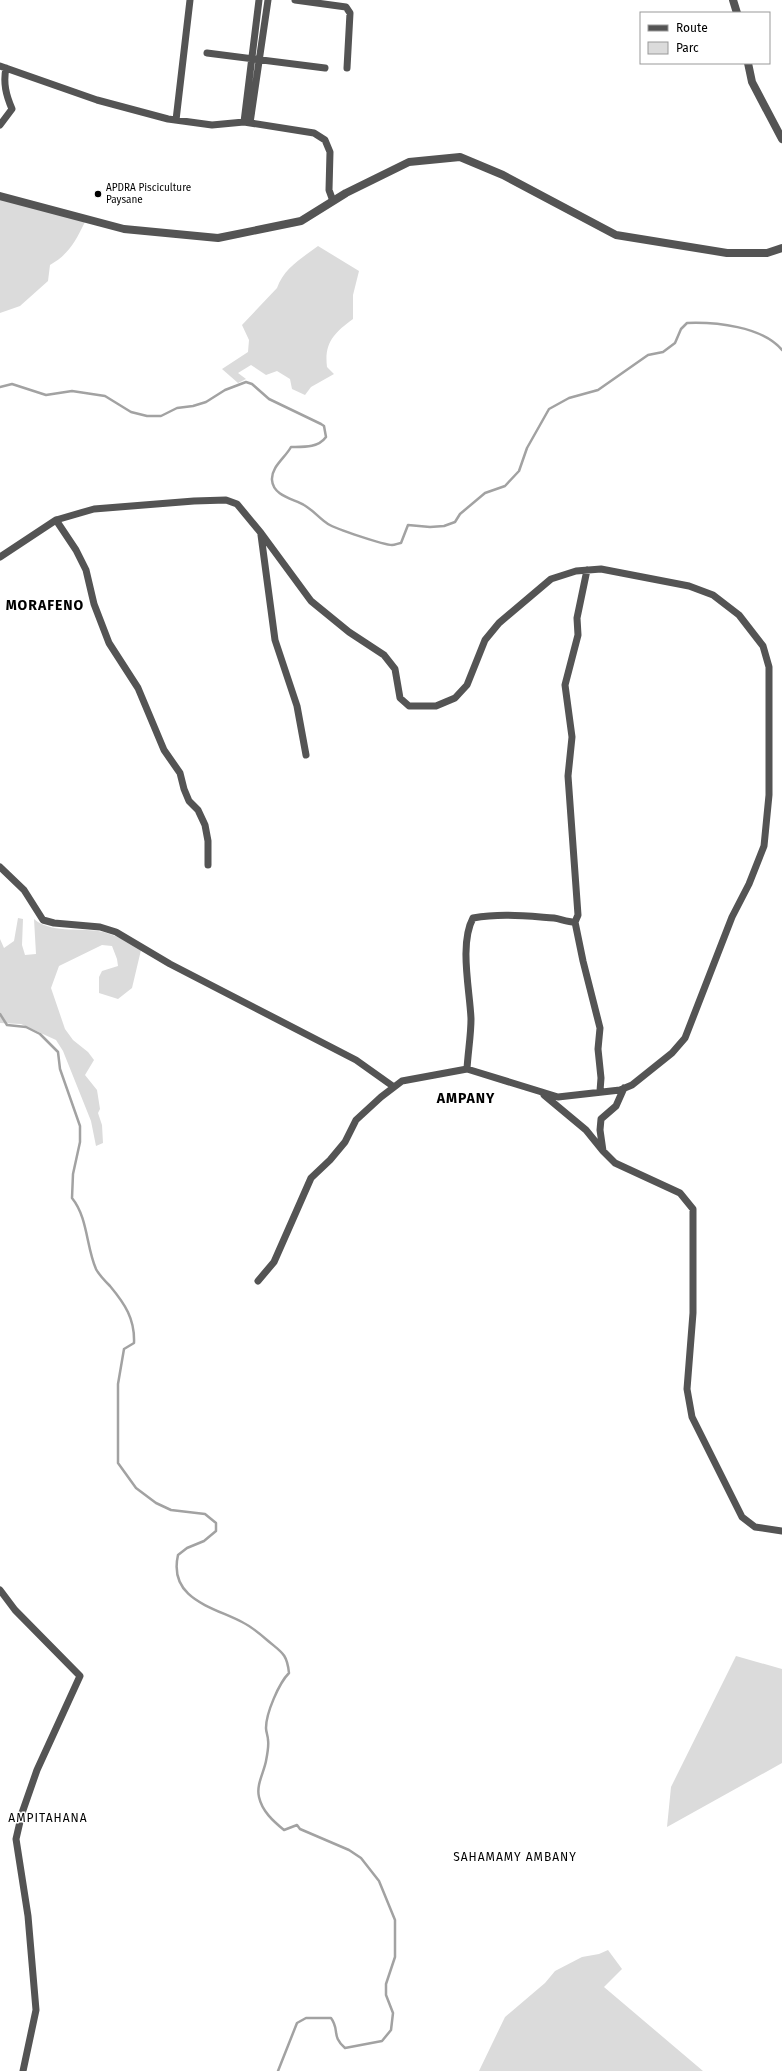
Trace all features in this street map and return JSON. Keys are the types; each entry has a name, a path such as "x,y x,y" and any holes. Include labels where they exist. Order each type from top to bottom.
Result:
{"street":[{"path":"176,120 190,0"},
{"path":"247,123 250,58 259,0"},
{"path":"247,123 268,0"},
{"path":"295,0 346,7 350,13 347,68"},
{"path":"733,0 737,12"},
{"path":"207,53 325,68"},
{"path":"748,64 752,82 782,139"},
{"path":"0,126 12,109 5,91 3,67 97,100 176,120 212,125 247,123 314,133 325,140 330,152 329,190 333,201"},
{"path":"0,196 124,229 218,238 300,221 333,201 409,162 460,158 503,175 616,235 727,253 767,253 782,248"},
{"path":"0,557 56,520 94,509 226,500 238,504 311,602 349,632 384,655 394,669 400,698 409,706 436,706 455,698 467,685 485,640 499,623 551,579 576,571 601,569 689,586 713,595 739,615 764,646 769,667 769,795 764,846 749,884 732,917 685,1038 672,1053 632,1086 624,1088 558,1097 467,1069 402,1081 356,1120 345,1142 330,1160 311,1178 274,1262 258,1281"},
{"path":"56,520 76,550 86,570 94,604 109,643 138,688 164,750 180,773 189,801 198,810 205,825 208,841 208,865"},
{"path":"261,533 275,640 297,706 306,755"},
{"path":"587,570 576,618 578,635 565,685 572,737 568,776 578,915 575,922 583,962 600,1028 598,1049 602,1078 600,1091"},
{"path":"0,867 24,890 43,920 54,923 100,927 116,932 170,964 356,1060 394,1087"},
{"path":"467,1069 471,1021 465,963 470,924 473,918 518,914 556,918 568,922 575,922"},
{"path":"603,1151 600,1130 602,1119 616,1106 624,1088"},
{"path":"541,1092 586,1130 615,1163 680,1192 693,1209 693,1313 687,1389 692,1417 742,1517 755,1527 782,1531"},
{"path":"0,1590 15,1610 80,1676 37,1770 22,1813 16,1839 28,1916 36,2010 23,2071"}],"green space":[{"path":"0,199 85,222 78,236 67,252 50,265 48,281 20,306 0,313"},
{"path":"318,246 359,271 353,295 353,319 340,329 332,339 327,351 327,367 334,374 311,387 305,395 292,389 290,379 277,371 266,375 251,365 238,373 246,379 238,383 222,369 248,352 249,340 242,325 277,288 280,281 289,269"},
{"path":"18,918 23,919 22,945 25,955 36,954 34,919 56,928 103,932 120,938 141,950 132,988 118,999 99,993 99,977 102,971 118,966 112,946 102,945 59,966 51,988 65,1029 73,1040 88,1052 94,1060 85,1075 97,1090 100,1109 98,1113 102,1125 103,1143 96,1146 91,1121 63,1051 56,1040 21,1024 0,1023 0,939 4,948 14,941"},
{"path":"736,1656 782,1669 782,1763 667,1827 671,1787"},
{"path":"608,1950 622,1969 604,1987 703,2071 479,2071 505,2017 545,1983 555,1971 582,1957 599,1954"}],"waterway":[{"path":"0,387 12,384 46,395 72,391 105,396 131,412 147,416 161,416 177,408 193,406 206,402 225,390 246,382 252,384 269,399 324,426 326,437 323,441 310,446 291,447 272,475 273,485 276,490 307,507 328,524 370,540 392,545 401,543 408,525 430,527 444,526 455,522 460,514 485,493 505,486 519,471 527,448 549,409 569,398 598,390 648,355 663,352 675,343 681,329 687,323 711,323 738,327 763,336 782,350"},
{"path":"0,1014 7,1025 26,1027 40,1034 58,1052 60,1069 80,1126 80,1142 73,1174 72,1198 81,1214 96,1269 128,1312 133,1326 134,1343 124,1349 118,1384 118,1463 136,1488 156,1503 171,1510 205,1514 216,1523 216,1531 204,1541 187,1548 178,1555 177,1570 180,1582 186,1592 195,1599 255,1630 280,1650 287,1661 289,1673 277,1691 268,1714 266,1728 268,1748 258,1792 260,1802 268,1815 284,1830 297,1825 300,1829 349,1850 361,1858 379,1881 395,1920 395,1957 386,1984 386,1995 393,2013 391,2030 382,2041 345,2048 338,2040 334,2022 331,2018 306,2018 297,2023 278,2071"}],"place":[{"name":"APDRA Pisciculture Paysane","path":"98,194"}],"district":[{"name":"MORAFENO","path":"45,605"},
{"name":"AMPANY","path":"466,1098"},
{"name":"AMPITAHANA","path":"48,1818"},
{"name":"SAHAMAMY AMBANY","path":"515,1857"}]}
